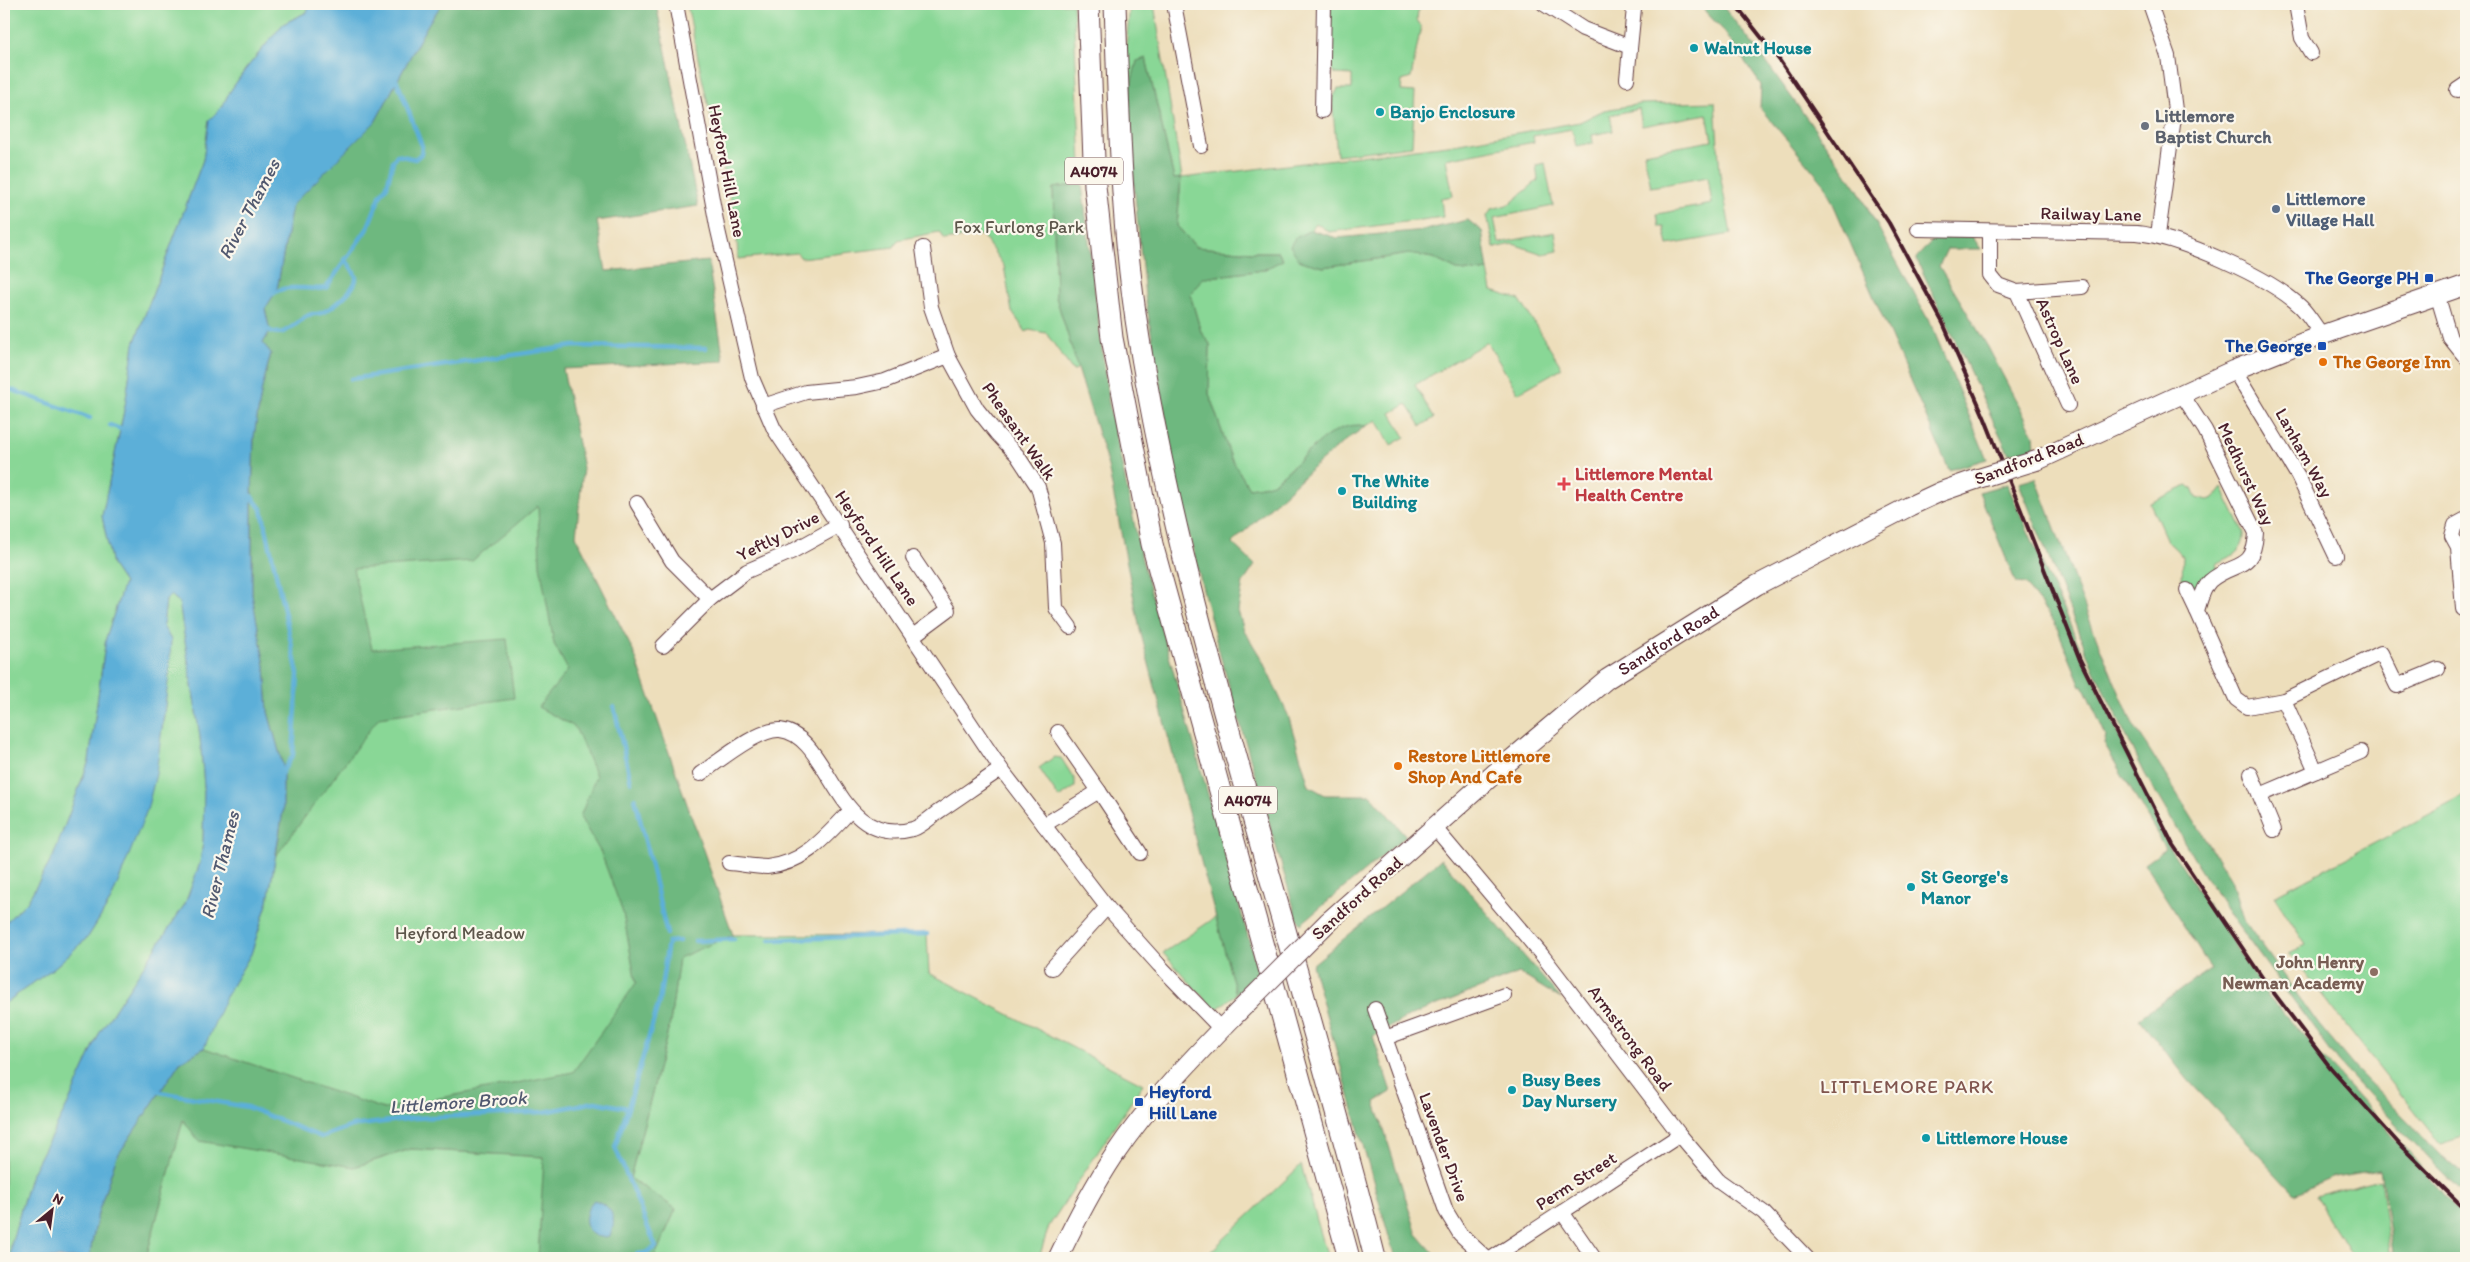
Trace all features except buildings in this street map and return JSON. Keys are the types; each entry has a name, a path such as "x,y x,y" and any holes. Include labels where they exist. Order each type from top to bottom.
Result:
{"main road":[{"name":"A4074","path":"1088,4 1095,186 1112,338 1152,544 1349,1258"},
{"name":"A4074","path":"1115,4 1121,178 1138,328 1176,529 1220,700 1343,1133 1375,1258"}],"street":[{"name":"Heyford Hill Lane","path":"676,4 717,226 752,378 774,429 840,525 1001,769 1107,906 1158,965 1227,1024"},
{"path":"1174,4 1201,146"},
{"path":"1322,112 1324,4"},
{"path":"1544,4 1583,29 1630,47"},
{"path":"2150,4 2168,56 2173,85 2173,128 2158,235"},
{"path":"2296,4 2302,38 2311,53"},
{"path":"1627,79 1634,8"},
{"name":"Railway Lane","path":"1918,229 2137,232 2158,235 2254,275 2280,290 2301,308 2322,335"},
{"name":"Astrop Lane","path":"1990,231 1990,275 1998,284 2017,292 2082,287"},
{"name":"Pheasant Walk","path":"923,248 931,307 948,356 977,409 1017,455 1038,487 1053,543 1056,608 1070,627"},
{"name":"Sandford Road","path":"1058,1258 1079,1214 1115,1154 1151,1106 1227,1024 1329,921 1607,678 1757,585 1940,492 2038,460 2181,393 2322,335 2466,285"},
{"name":"Astrop Lane","path":"2017,292 2068,405"},
{"path":"2437,294 2450,338 2466,358"},
{"path":"763,406 806,392 857,387 885,381 948,356"},
{"name":"Lanham Way","path":"2234,370 2298,476 2336,556"},
{"name":"Medhurst Way","path":"2181,393 2206,430 2256,533 2255,546 2249,560 2210,582 2197,611"},
{"path":"637,503 672,561 710,599"},
{"path":"2463,609 2458,547 2452,536 2455,525 2466,519"},
{"name":"Yeftly Drive","path":"663,646 710,599 747,570 791,552 840,525"},
{"path":"913,558 948,610 913,636"},
{"path":"2187,590 2236,699 2247,707 2284,700 2381,653 2397,686 2438,669"},
{"path":"2284,700 2316,771"},
{"path":"700,774 761,734 779,730 801,739 851,810 873,828 890,832 915,828 1001,769"},
{"path":"1058,732 1140,852"},
{"path":"2260,795 2362,752"},
{"path":"2251,774 2274,830"},
{"path":"1044,825 1099,791"},
{"path":"729,863 767,867 790,861 814,849 851,810"},
{"name":"Armstrong Road","path":"1435,828 1542,955 1680,1135 1718,1180 1764,1212 1807,1258"},
{"path":"1052,968 1107,906"},
{"path":"1385,1038 1504,994"},
{"name":"Lavender Drive","path":"1375,1009 1446,1211 1460,1234 1486,1258"},
{"name":"Perm Street","path":"1492,1258 1680,1135"},
{"path":"1562,1212 1594,1258"}],"green space":[{"path":"4,4 310,4 307,12 283,24 245,70 222,107 209,120 203,160 134,344 125,406 102,516 112,565 124,583 106,638 89,761 53,857 27,902 4,924"},
{"path":"442,4 656,4 698,206 597,221 606,271 708,261 724,361 563,369 583,468 576,536 634,653 733,935 679,958 670,1023 630,1178 676,1209 654,1258 538,1258 544,1157 411,1149 354,1167 199,1141 183,1120 146,1258 89,1258 98,1213 116,1158 180,1062 204,1048 384,1109 573,1072 636,983 623,913 601,853 580,817 596,776 575,727 538,707 568,670 554,644 540,565 538,506 472,561 353,569 372,649 507,639 514,698 379,717 276,856 283,811 283,766 268,712 265,666 252,595 254,436 262,388 271,354 263,343 270,331 265,309 277,290 292,205 375,122 428,24"},
{"name":"Fox Furlong Park","path":"687,4 1073,4 1082,184 1053,188 1056,297 1078,368 1073,371 1046,333 1029,330 1026,332 1012,312 1004,266 982,235 944,240 939,232 898,240 894,247 801,258 797,253 738,259 736,224"},
{"path":"1130,4 1154,4 1182,178 1448,145 1580,122 1604,110 1641,104 1715,102 1720,174 1731,234 1668,245 1664,227 1659,227 1657,214 1712,204 1708,177 1651,187 1644,153 1712,141 1707,114 1642,126 1639,109 1610,115 1613,131 1592,135 1593,143 1576,146 1572,129 1533,136 1534,142 1446,159 1453,196 1441,198 1443,217 1329,232 1316,223 1311,230 1295,238 1323,267 1409,254 1433,258 1457,270 1475,272 1488,270 1492,291 1520,300 1562,368 1518,393 1487,342 1415,385 1434,418 1421,426 1407,404 1391,413 1405,437 1391,445 1377,420 1366,426 1352,426 1340,429 1327,436 1272,483 1249,488 1231,458 1209,394 1210,344 1201,332 1190,294 1203,278 1263,270 1283,259 1278,252 1252,252 1196,247 1177,226 1181,179 1174,179 1146,58 1126,104 1125,60"},
{"path":"1331,4 1423,4 1422,8 1418,11 1417,20 1421,26 1411,78 1402,81 1401,91 1415,92 1412,146 1337,155 1332,99 1338,89 1352,89 1352,75 1335,74 1329,66"},
{"path":"1698,4 1721,4 1759,52 1857,188 1933,329 1987,459 1949,470 1825,185 1760,108 1761,85 1723,30"},
{"path":"1146,58 1174,179 1181,178 1177,226 1196,247 1252,252 1278,252 1283,260 1263,270 1203,278 1190,294 1201,332 1210,344 1209,394 1231,458 1249,488 1263,486 1272,483 1283,475 1316,445 1340,429 1353,425 1366,426 1314,467 1232,543 1255,565 1243,583 1238,611 1244,630 1261,658 1288,715 1309,786 1325,795 1371,795 1406,836 1301,924 1297,918 1218,648 1178,491 1145,296 1126,104 1137,61"},
{"path":"1545,163 1553,206 1494,218 1499,243 1555,232 1558,251 1543,254 1513,244 1494,248 1487,216 1492,209 1510,204 1538,180 1536,165"},
{"path":"1082,184 1108,399 1142,560 1258,972 1236,994 1140,630 1108,466 1056,297 1053,188"},
{"path":"1468,220 1482,231 1488,270 1475,272 1457,270 1433,258 1409,254 1323,267 1300,261 1290,246 1295,238 1311,230 1337,238 1425,230"},
{"path":"1972,236 1981,249 1947,249 1939,266 1988,347 2034,435 2035,448 2009,454 1916,258 1935,238"},
{"name":"Heyford Meadow","path":"576,437 552,531 675,956 592,1120 348,1125 180,1062 227,994 251,954 268,901 283,811 252,595 252,495"},
{"path":"2036,478 2101,650 2132,722 2231,880 2243,919 2319,1025 2355,1068 2440,1155 2466,1177 2466,1196 2434,1165 2339,1063 2235,922 2196,862 2145,774 2092,666 2019,483"},
{"path":"2007,484 2169,847 2269,997 2411,1155 2466,1222 2466,1258 2394,1258 2380,1169 2334,1177 2295,1194 2188,1080 2139,1018 2211,969 2145,864 2166,849 2104,744 2106,736 2083,685 2081,686 2055,623 2025,584 2016,583 1979,492"},
{"path":"2187,486 2192,488 2196,497 2208,500 2214,498 2222,488 2244,533 2242,545 2236,553 2216,564 2218,570 2200,588 2194,590 2182,581 2183,556 2167,541 2150,503"},
{"path":"171,595 179,602 200,737 204,786 203,842 200,863 185,904 100,1032 68,1104 30,1177 11,1244 11,1258 4,1258 4,1004 55,967 88,937 111,900 128,855 163,725 171,640 163,626 166,600"},
{"path":"1054,757 1061,758 1075,780 1075,787 1059,798 1039,768"},
{"name":"John Henry Newman Academy","path":"2466,795 2466,1136 2440,1144 2289,953 2306,945 2274,896"},
{"path":"1441,859 1561,999 1519,973 1412,1015 1373,1036 1391,1092 1375,1102 1417,1234 1438,1258 1395,1258 1312,965"},
{"path":"1216,917 1236,994 1217,1009 1211,1006 1163,953"},
{"path":"927,934 929,973 1143,1084 1049,1226 1039,1258 654,1258 676,1209 630,1178 670,1023 679,957 733,935"},
{"path":"183,1120 354,1167 411,1149 545,1157 538,1258 146,1258"},
{"path":"1301,1165 1328,1258 1204,1258"},
{"path":"2380,1179 2391,1258 2353,1258 2315,1196"}],"water":[{"name":"River Thames","path":"310,4 442,4 428,24 375,122 292,205 277,290 265,309 270,331 263,343 271,353 262,388 254,436 252,595 265,666 268,712 283,766 283,811 268,901 251,954 227,994 204,1048 180,1062 116,1158 98,1213 89,1258 11,1258 11,1245 30,1177 68,1104 100,1032 185,904 200,863 203,842 204,786 200,737 179,602 171,595 166,600 163,626 171,640 169,675 156,774 147,810 111,900 88,937 55,967 4,1004 4,924 27,902 53,857 89,761 106,638 124,583 112,565 102,516 125,406 134,344 203,160 209,120 222,107 245,70 283,24 307,12"},
{"path":"594,1200 609,1209 612,1214 613,1224 610,1236 601,1237 594,1235 587,1226 587,1213 589,1206"}],"waterway":[{"path":"273,294 291,288 326,288 367,229 381,194 387,186 393,161 397,155 415,159 421,154 422,146 397,81"},
{"path":"266,328 272,332 283,332 309,315 320,314 342,299 351,289 356,279 354,271 345,259"},
{"path":"351,379 574,346 706,348"},
{"path":"4,387 90,418"},
{"path":"110,425 123,430"},
{"path":"248,492 262,510 298,674 293,755 281,774"},
{"path":"614,707 631,782"},
{"path":"635,798 667,934"},
{"path":"770,940 927,934"},
{"path":"695,941 734,939"},
{"path":"628,1108 659,1002 668,942 679,941"},
{"name":"Littlemore Brook","path":"154,1091 247,1107 321,1137 352,1126 415,1118 544,1112 595,1102 628,1108 615,1147 656,1247 645,1253 637,1254 633,1258"}],"railway":[{"path":"1735,4 1780,61 1889,223 1943,323 1985,419 2080,660 2173,845 2264,980 2330,1067 2401,1146 2466,1210"}],"place":[{"name":"Walnut House","path":"1694,48"},
{"name":"Banjo Enclosure","path":"1380,112"},
{"name":"Littlemore Baptist Church","path":"2145,126"},
{"name":"Littlemore Village Hall","path":"2276,209"},
{"name":"The George PH","path":"2429,278"},
{"name":"The George","path":"2322,346"},
{"name":"The George Inn","path":"2323,362"},
{"name":"Littlemore Mental Health Centre","path":"1564,484"},
{"name":"The White Building","path":"1342,491"},
{"name":"Restore Littlemore Shop And Cafe","path":"1398,766"},
{"name":"St George's Manor","path":"1911,887"},
{"name":"John Henry Newman Academy","path":"2374,972"},
{"name":"Busy Bees Day Nursery","path":"1512,1090"},
{"name":"Heyford Hill Lane","path":"1139,1102"},
{"name":"Littlemore House","path":"1926,1138"}],"district":[{"name":"LITTLEMORE PARK","path":"1907,1086"}]}
